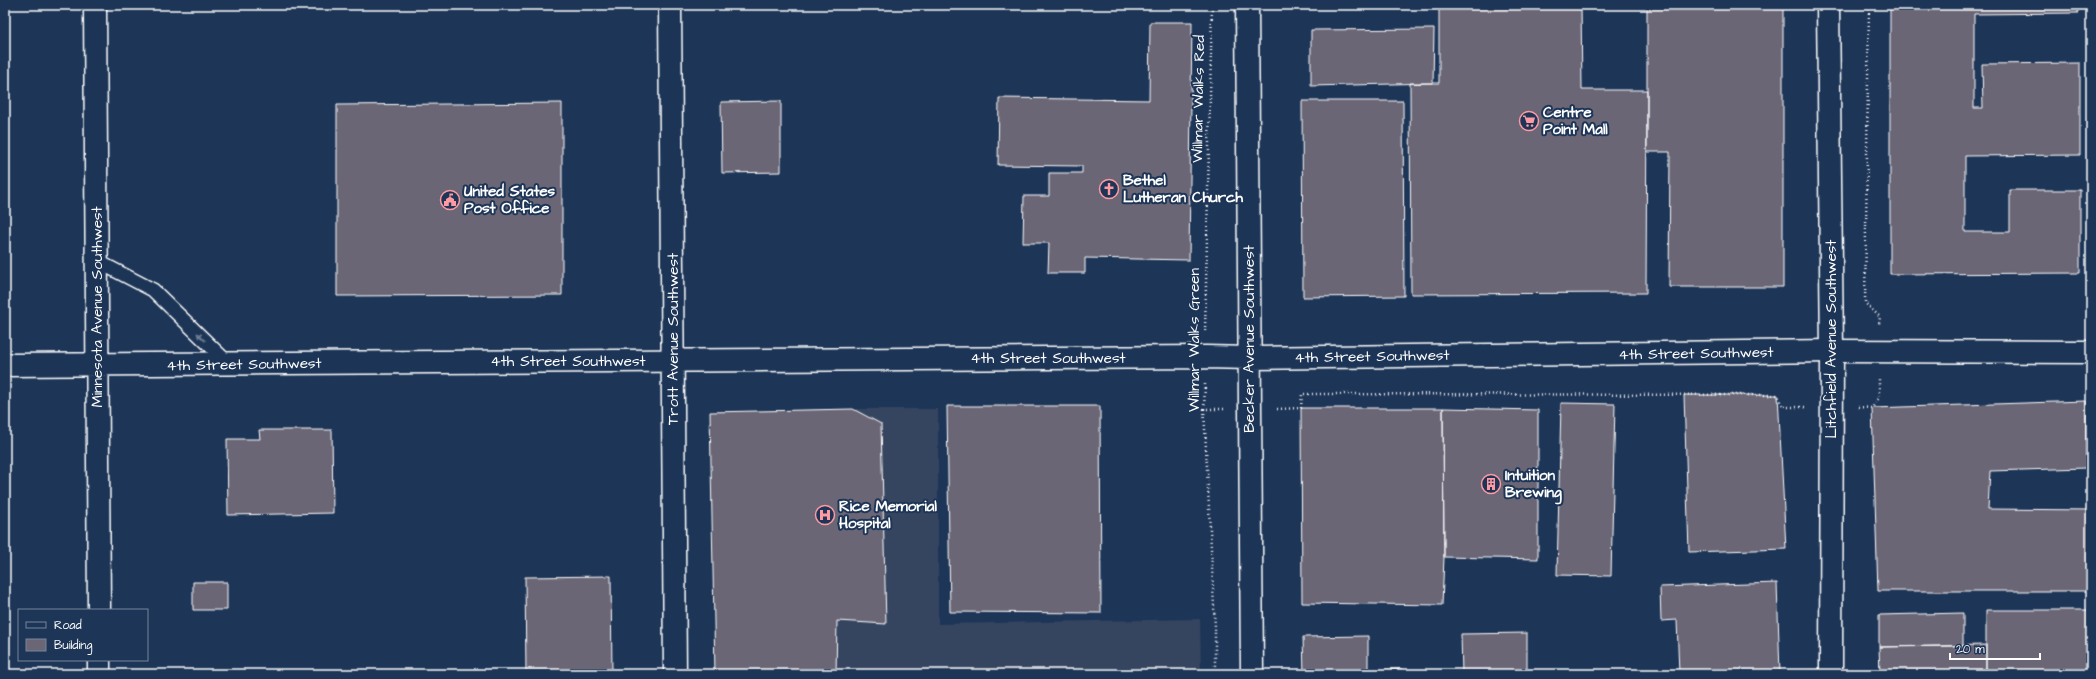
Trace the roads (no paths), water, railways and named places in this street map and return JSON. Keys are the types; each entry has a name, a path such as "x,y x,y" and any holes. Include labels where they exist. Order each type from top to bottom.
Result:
{"street":[{"name":"Minnesota Avenue Southwest","path":"95,5 98,609"},
{"name":"Trott Avenue Southwest","path":"670,5 675,674"},
{"name":"Becker Avenue Southwest","path":"1247,5 1252,674"},
{"name":"Litchfield Avenue Southwest","path":"1828,5 1832,351 1832,674"},
{"name":"4th Street Southwest","path":"5,365 1198,357 1250,358 1832,351 2091,352"},
{"path":"99,661 99,674"}],"lane":[{"path":"97,261 153,290 229,364"}],"place":[{"name":"Centre Point Mall","path":"1529,121"},
{"name":"Bethel Lutheran Church","path":"1109,189"},
{"name":"United States Post Office","path":"450,200"},
{"name":"Intuition Brewing","path":"1491,484"},
{"name":"Rice Memorial Hospital","path":"825,515"}]}
